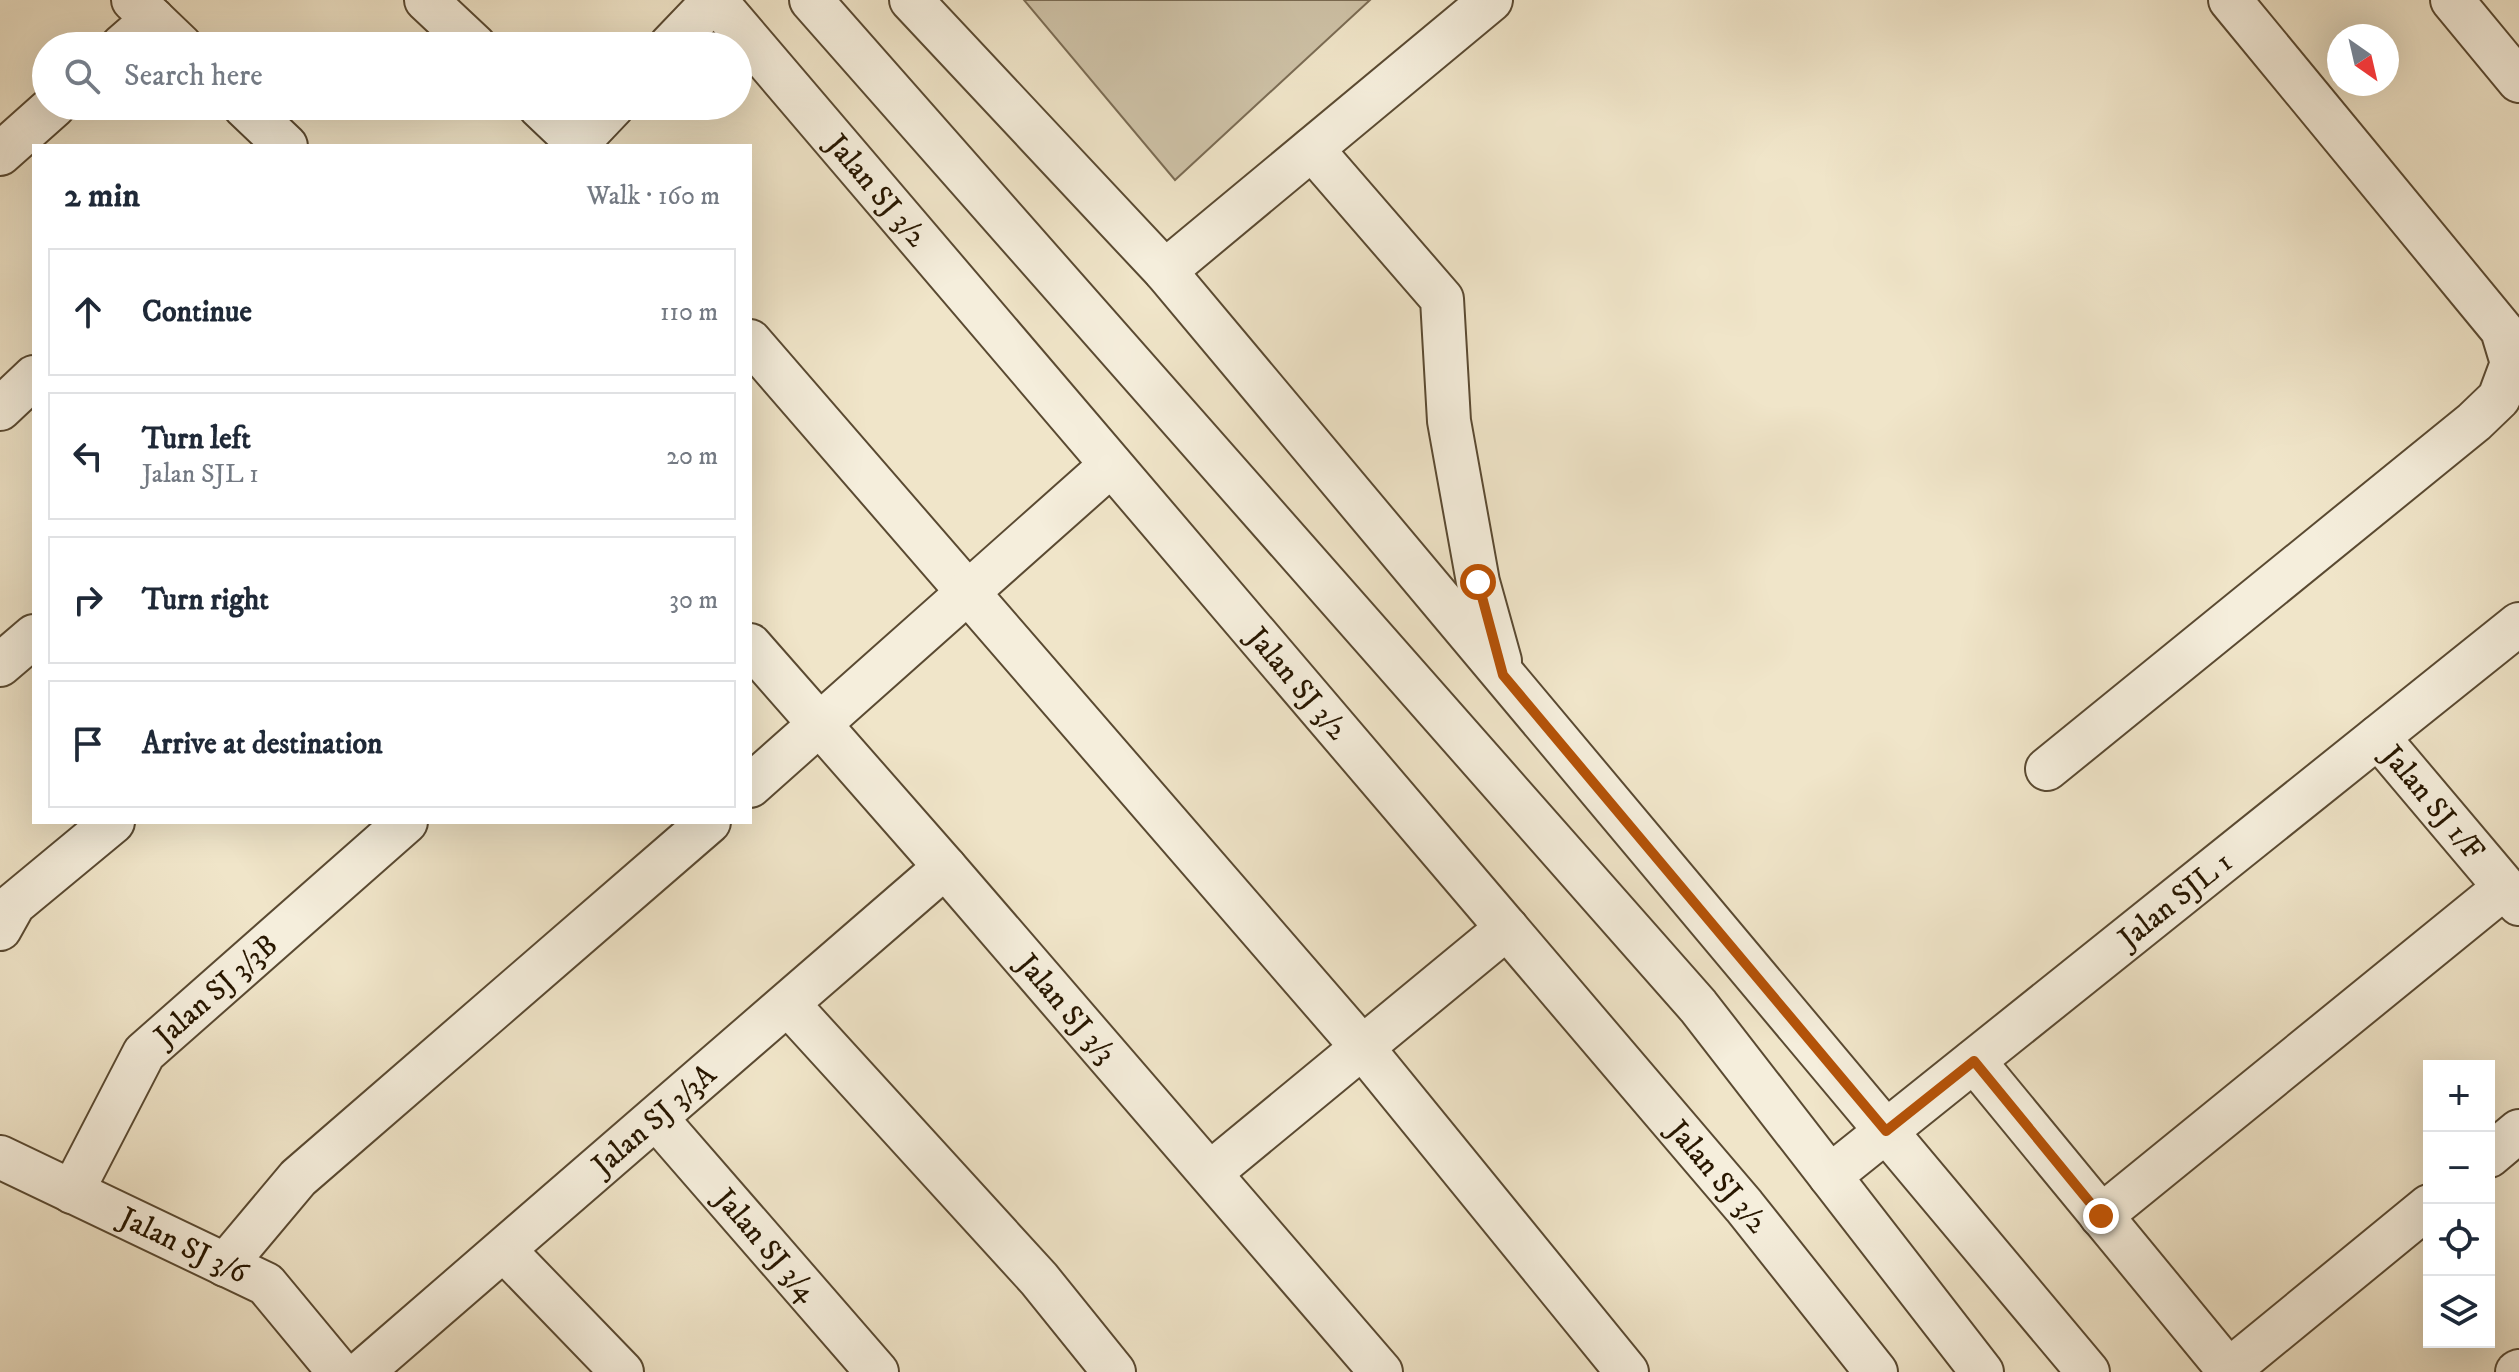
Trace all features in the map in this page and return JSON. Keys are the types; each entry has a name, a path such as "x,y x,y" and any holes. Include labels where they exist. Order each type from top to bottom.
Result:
{"street":[{"path":"426,0 460,32"},
{"path":"684,32 715,0"},
{"name":"Jalan SJ 3/2","path":"715,0 742,32"},
{"path":"811,0 1698,1006 1982,1372"},
{"path":"911,0 1165,271 2088,1372"},
{"path":"1165,271 1491,0"},
{"path":"2047,769 2474,422 2499,398 2512,363 2502,330 2230,0"},
{"path":"2452,0 2519,81"},
{"name":"Jalan SJ 3/2","path":"752,43 1744,1206 1876,1372"},
{"path":"0,154 38,120"},
{"path":"258,120 283,144"},
{"path":"553,120 577,144"},
{"path":"579,144 600,120"},
{"path":"1312,149 1442,299 1449,421 1478,582 1503,675"},
{"path":"752,343 1362,1047 1627,1372"},
{"path":"0,409 32,379"},
{"path":"752,784 1111,465"},
{"name":"Jalan SJL 1","path":"1830,1176 2519,624"},
{"path":"0,665 32,638"},
{"name":"Jalan SJ 3/3","path":"752,647 1381,1372"},
{"name":"Jalan SJ 1/F","path":"2378,737 2512,896"},
{"path":"0,929 14,904 111,824"},
{"name":"Jalan SJ 3/3B","path":"72,1192 144,1053 404,824"},
{"path":"225,1265 298,1178 707,824"},
{"name":"Jalan SJ 3/3A","path":"362,1372 945,867"},
{"path":"2101,1216 2512,896"},
{"path":"1210,1173 1507,928"},
{"path":"788,1004 1039,1279 1114,1372"},
{"path":"1974,1061 2230,1371 2423,1211"},
{"name":"Jalan SJ 3/4","path":"656,1118 877,1372"},
{"path":"2495,1151 2519,1131"},
{"name":"Jalan SJ 3/6","path":"0,1157 266,1284 339,1372"},
{"path":"504,1250 622,1372"}],"shaded area":[{"path":"1024,0 1370,0 1175,180"}],"route":[{"path":"1478,582 1503,675 1886,1131 1974,1061 2101,1216"}]}
